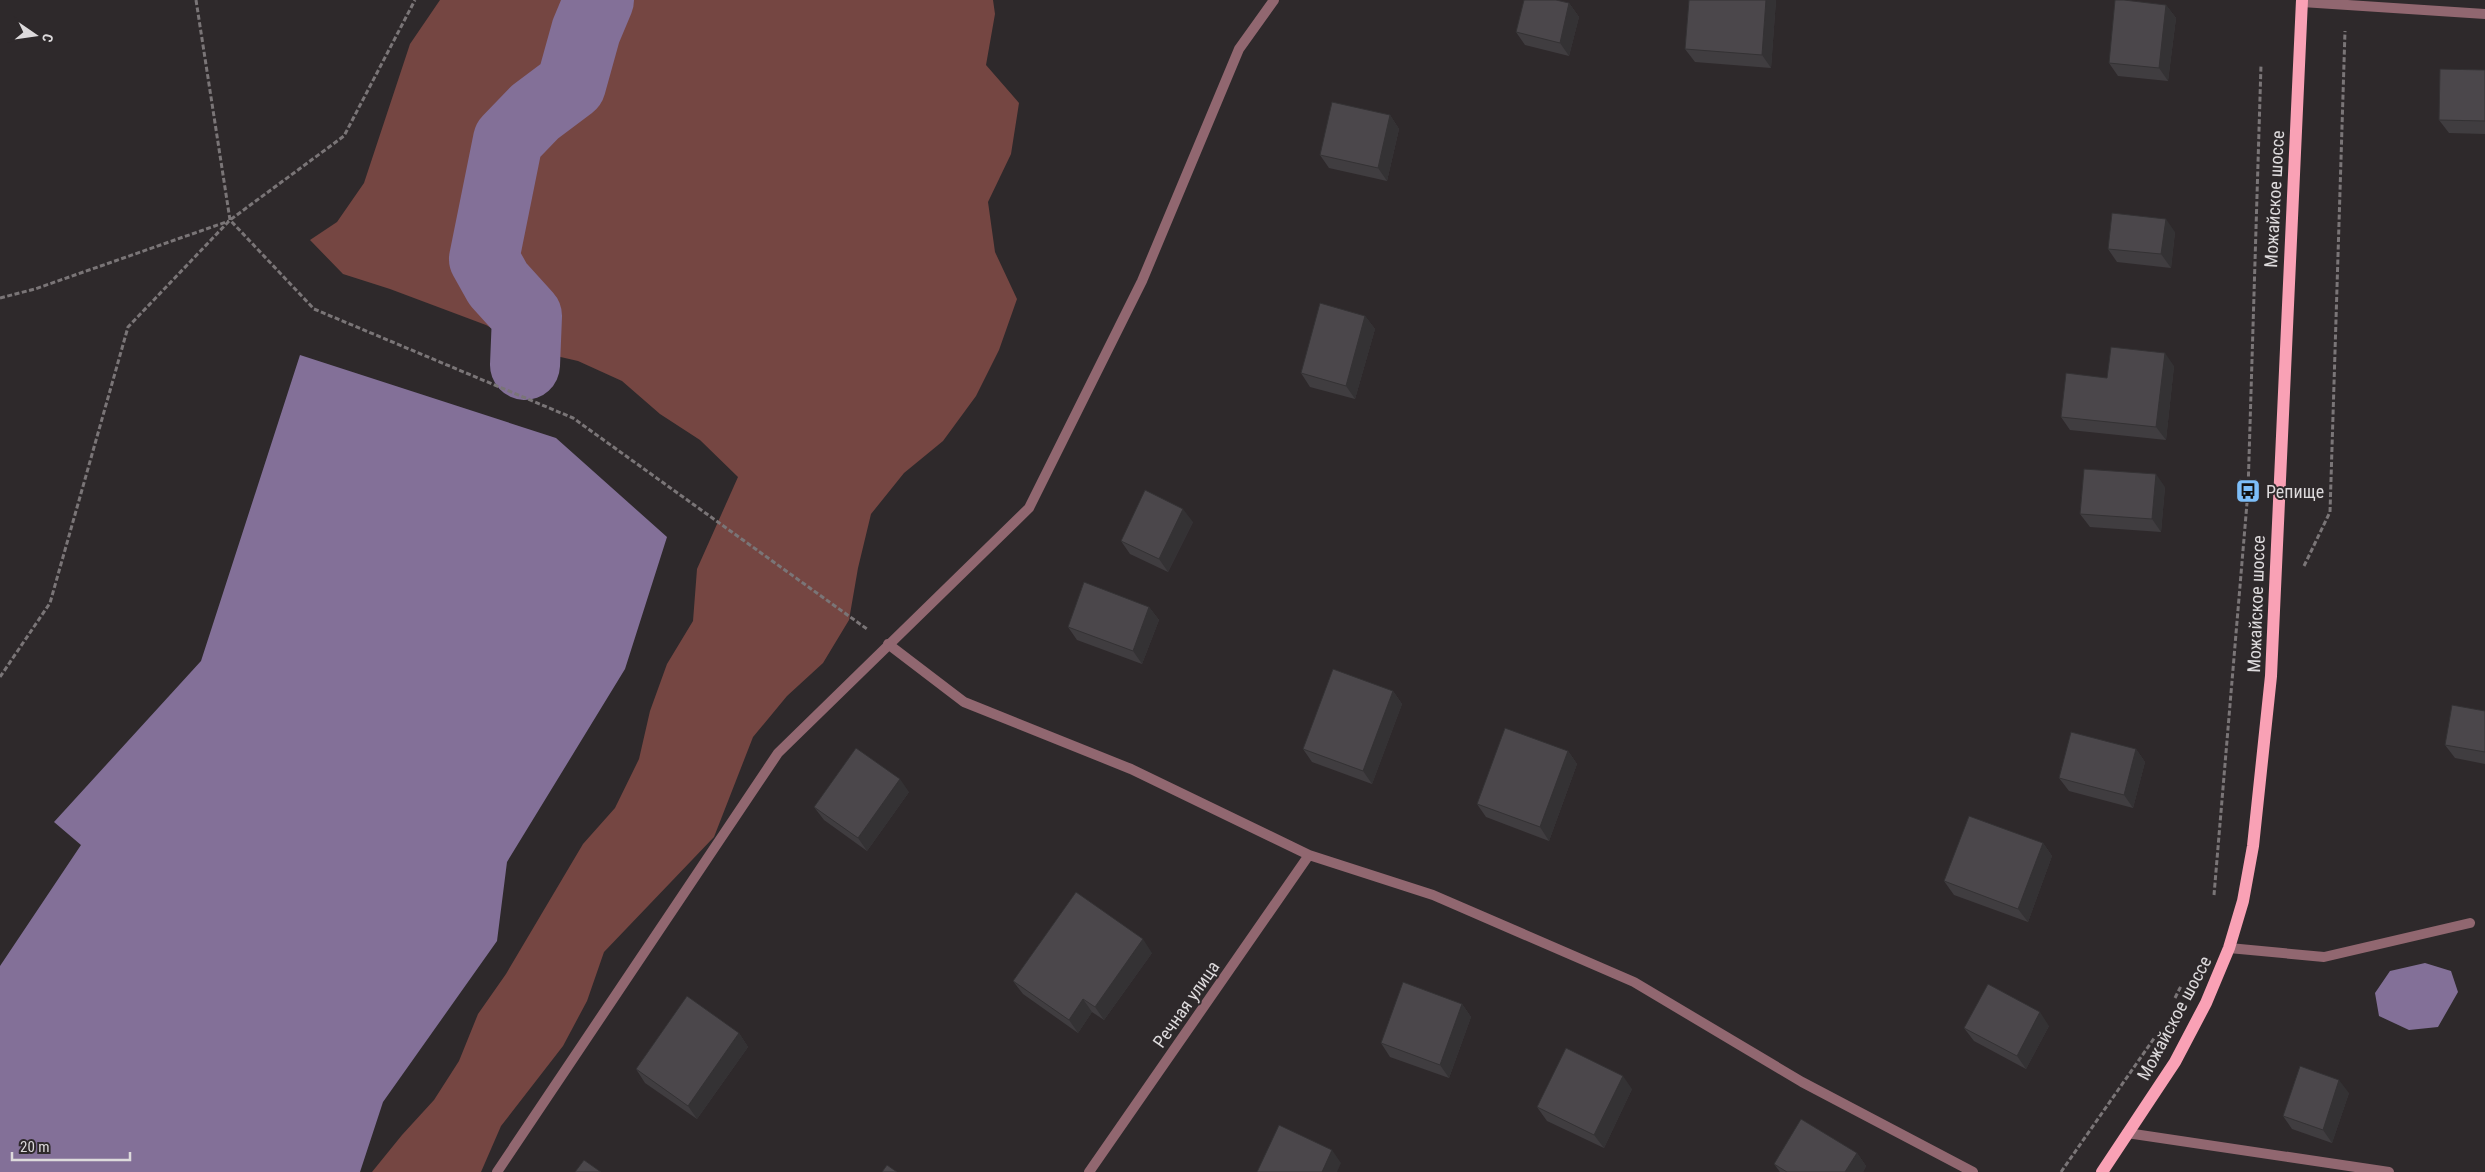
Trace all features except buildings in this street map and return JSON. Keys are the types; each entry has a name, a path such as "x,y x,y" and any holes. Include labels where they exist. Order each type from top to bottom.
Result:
{"main road":[{"name":"Можайское шоссе","path":"2102,1172 2175,1062 2206,1003 2229,948 2243,901 2253,846 2271,676 2302,1"}],"street":[{"path":"498,1172 778,752 1029,508 1142,281 1240,49 1274,0"},
{"path":"2302,1 2346,6 2485,14"},
{"path":"888,644 964,702 1131,769 1309,855 1433,895 1634,982 1802,1082 1973,1172"},
{"name":"Речная улица","path":"1089,1172 1309,855"},
{"path":"2229,948 2324,957 2470,923"},
{"path":"2127,1133 2389,1172"}],"path":[{"path":"196,0 230,220 314,309 573,418 888,644"},
{"path":"0,678 50,603 128,327 230,220 344,136 415,0"},
{"path":"2302,572 2330,512 2342,72 2346,6"},
{"path":"2214,904 2248,491 2261,65"},
{"path":"0,298 35,288 230,220"},
{"path":"2175,999 2183,982"},
{"path":"2061,1172 2158,1033"}],"shaded area":[{"path":"440,0 993,0 995,14 986,65 1019,103 1011,154 988,202 995,252 1017,299 999,350 976,396 943,441 904,473 871,514 858,568 849,620 823,663 787,696 753,737 714,837 604,952 587,1001 563,1046 501,1126 481,1172 372,1172 434,1100 459,1061 478,1014 506,974 583,844 615,808 639,759 650,711 667,664 693,621 697,569 738,477 700,440 660,414 622,381 578,361 530,350 486,325 390,289 343,274 310,240 337,222 364,183 410,44"},
{"path":"300,355 556,438 667,537 625,669 507,862 497,941 383,1102 360,1172 0,1172 0,966 81,845 54,822 201,661"},
{"path":"2425,963 2451,971 2458,992 2438,1027 2409,1030 2379,1016 2375,993 2390,971"}],"waterway":[{"path":"525,365 527,316 498,284 484,259 508,140 535,112 571,85 586,31 599,0"}],"place":[{"name":"Репище","path":"2248,491"}]}
